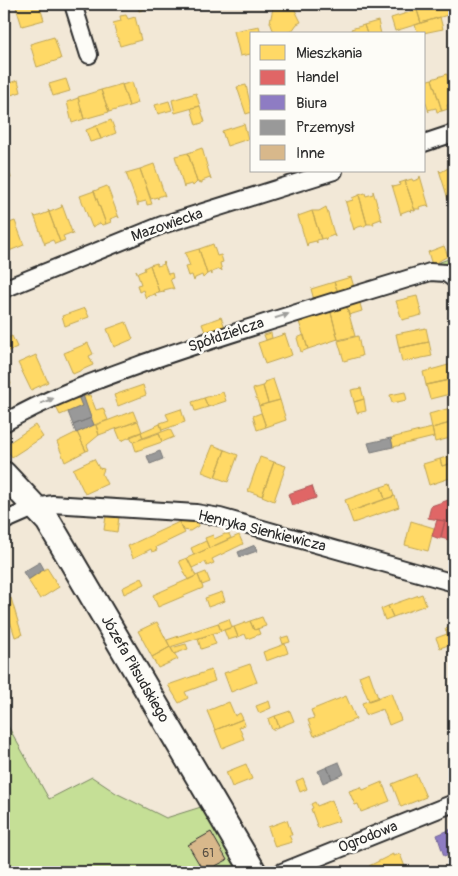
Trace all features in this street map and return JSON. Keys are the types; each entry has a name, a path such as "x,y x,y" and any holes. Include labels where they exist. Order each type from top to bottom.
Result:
{"street":[{"path":"73,4 89,55"},
{"path":"426,142 454,133"},
{"name":"Mazowiecka","path":"4,289 162,225 331,172"},
{"name":"Spółdzielcza","path":"4,423 38,404 139,365 289,314 430,272 446,273 454,279"},
{"name":"Józefa Piłsudskiego","path":"4,474 48,521 254,872"},
{"name":"Henryka Sienkiewicza","path":"4,521 36,507 62,504 196,513 454,583"},
{"name":"Ogrodowa","path":"282,872 454,802"}],"green space":[{"path":"454,257 454,269 432,265"},
{"path":"4,719 49,799 92,777 116,793 166,818 201,807 240,872 4,872"}],"building: Mieszkania":[{"path":"15,4 39,4 44,20 22,26"},
{"path":"137,4 150,4 151,7 139,11"},
{"path":"292,4 301,22 289,32 273,30 270,22 273,8 269,5"},
{"path":"316,4 331,4 318,8"},
{"path":"437,4 447,4 451,14 421,23 417,10"},
{"path":"417,10 421,23 395,31 391,18"},
{"path":"126,15 128,19 135,17 141,40 120,46 113,23 121,21 120,16"},
{"path":"440,17 443,29 417,32 415,25"},
{"path":"378,21 381,32 366,32 364,25"},
{"path":"364,25 366,32 352,32 351,29"},
{"path":"259,26 260,32 250,32 250,54 240,56 234,31"},
{"path":"54,37 61,59 37,67 30,44"},
{"path":"447,74 454,103 447,105 448,109 442,111 432,79"},
{"path":"66,79 70,91 53,96 49,84"},
{"path":"432,79 442,111 437,112 436,108 428,110 426,104 426,80"},
{"path":"18,80 21,92 4,97 4,85"},
{"path":"132,82 138,103 129,106 122,85"},
{"path":"122,84 129,106 109,112 101,90"},
{"path":"246,85 250,113 246,114 237,87"},
{"path":"101,90 109,112 84,119 78,97"},
{"path":"196,93 200,106 175,113 172,100"},
{"path":"78,98 84,119 72,123 67,102"},
{"path":"169,101 172,110 158,114 155,105"},
{"path":"200,106 205,122 196,125 191,108"},
{"path":"111,120 116,133 101,139 96,126"},
{"path":"244,124 248,139 227,146 222,131"},
{"path":"96,126 101,139 90,142 86,130"},
{"path":"202,148 211,180 210,178 202,181 202,183 197,182 188,153"},
{"path":"188,153 197,182 193,186 192,184 184,186 184,188 175,156"},
{"path":"4,159 11,178 4,181"},
{"path":"154,164 165,196 158,197 158,199 157,197 151,199 140,169"},
{"path":"452,166 454,195 448,199 439,170 441,172"},
{"path":"140,169 152,204 147,205 146,201 138,203 138,206 126,173"},
{"path":"420,176 429,207 427,205 419,207 420,209 415,209 415,211 405,181 419,179"},
{"path":"405,181 415,211 410,210 411,212 409,210 401,213 401,215 392,185 393,187 400,185 399,183"},
{"path":"107,186 119,218 118,216 110,219 111,222 106,224 94,191"},
{"path":"94,191 106,224 102,225 100,223 92,227 80,196"},
{"path":"373,191 382,221 381,219 373,222 374,224 367,224 359,195 365,193 366,196 373,194"},
{"path":"359,195 367,224 354,230 345,200 346,202 353,200 352,198"},
{"path":"62,205 73,235 71,233 63,236 65,240 60,242 48,210 50,212 62,207"},
{"path":"326,207 335,237 334,235 326,238 326,240 325,238 321,239 312,211 319,211"},
{"path":"312,211 321,239 317,240 317,243 316,241 308,243 307,246 298,216"},
{"path":"49,212 60,242 55,244 53,240 45,243 45,245 34,215 36,217"},
{"path":"15,221 24,245 4,253 4,225"},
{"path":"213,244 217,256 221,255 223,262 220,263 222,271 220,269 212,272 212,275 211,272 207,274 199,249"},
{"path":"444,246 448,256 432,265 428,252"},
{"path":"199,249 207,274 203,278 202,275 195,278 194,281 192,275 188,276 185,267 190,266 185,253"},
{"path":"163,261 168,274 172,273 173,278 170,279 174,289 159,292 150,265 164,264"},
{"path":"150,265 159,292 155,293 156,296 155,294 146,297 146,299 143,290 139,292 137,285 141,284 136,270 138,273"},
{"path":"351,277 354,287 338,292 334,282"},
{"path":"334,282 338,292 314,300 311,289"},
{"path":"417,296 422,315 402,320 396,301"},
{"path":"359,300 362,311 349,315 346,304"},
{"path":"346,304 355,336 338,340 330,309"},
{"path":"85,308 89,317 65,326 62,316"},
{"path":"330,309 338,339 308,349 298,319"},
{"path":"221,317 226,330 207,337 202,324"},
{"path":"126,322 133,339 114,347 107,329"},
{"path":"426,328 429,342 399,348 396,334"},
{"path":"271,333 272,338 266,340 264,335"},
{"path":"285,334 292,355 265,364 258,343"},
{"path":"304,335 308,349 301,352 297,338"},
{"path":"12,336 17,347 4,353 4,340"},
{"path":"358,336 362,356 344,361 338,341"},
{"path":"429,342 432,356 402,362 399,348"},
{"path":"88,343 93,354 89,356 93,365 73,374 64,353"},
{"path":"36,355 48,382 31,390 18,363"},
{"path":"452,364 454,379 426,385 423,372"},
{"path":"4,368 11,384 4,387"},
{"path":"273,379 280,400 268,403 263,386 265,385 264,382"},
{"path":"454,379 454,393 430,399 426,385"},
{"path":"143,385 146,395 118,406 114,395"},
{"path":"263,386 268,403 259,406 253,389"},
{"path":"361,388 364,399 354,402 351,390"},
{"path":"223,392 226,401 208,407 204,398"},
{"path":"405,392 407,400 392,403 390,395"},
{"path":"90,395 96,410 103,408 108,420 94,425 83,397"},
{"path":"78,396 82,406 60,415 55,405"},
{"path":"204,398 208,407 195,411 192,402"},
{"path":"364,399 366,411 357,413 354,402"},
{"path":"280,400 286,420 266,427 259,406"},
{"path":"454,407 454,422 432,428 429,414"},
{"path":"181,409 185,422 162,430 160,423 169,420 166,414"},
{"path":"133,411 137,421 99,435 96,425"},
{"path":"261,413 266,427 257,430 253,416"},
{"path":"138,421 142,432 121,441 116,429"},
{"path":"454,422 454,437 435,442 432,428"},
{"path":"160,424 162,431 143,438 141,432"},
{"path":"35,425 43,437 12,457 4,446"},
{"path":"96,425 99,435 87,445 89,450 86,451 77,432"},
{"path":"432,428 434,437 393,447 391,438"},
{"path":"170,429 174,437 162,442 159,433"},
{"path":"77,432 86,451 65,462 57,442"},
{"path":"141,432 143,438 133,442 130,436"},
{"path":"159,433 162,442 136,451 133,442"},
{"path":"213,445 225,450 215,477 202,472"},
{"path":"225,450 238,455 228,482 215,477"},
{"path":"449,456 450,466 449,464 442,466 440,459"},
{"path":"260,457 274,462 262,496 248,491"},
{"path":"94,459 99,468 104,469 102,474 107,484 85,494 73,469"},
{"path":"440,459 442,466 449,464 453,477 429,485 423,464"},
{"path":"274,462 286,466 274,501 262,496"},
{"path":"390,484 394,496 385,499 381,487"},
{"path":"381,487 385,499 349,512 345,500"},
{"path":"395,496 399,507 353,523 349,512"},
{"path":"106,516 119,517 117,532 104,530"},
{"path":"411,521 434,528 428,551 405,545"},
{"path":"179,522 198,523 198,526 190,531 183,530"},
{"path":"179,522 185,533 156,547 157,550 152,552 151,549 133,558 128,546"},
{"path":"229,534 231,538 209,548 205,538 213,535 214,539"},
{"path":"239,535 243,544 212,559 214,563 207,566 205,562 192,568 187,558"},
{"path":"206,541 209,548 194,555 191,548"},
{"path":"187,558 196,576 188,580 179,561"},
{"path":"47,568 59,587 40,599 28,580"},
{"path":"206,572 210,582 202,585 198,575"},
{"path":"198,575 203,588 158,607 153,595"},
{"path":"142,578 145,584 124,594 122,588"},
{"path":"222,592 225,601 208,607 205,598"},
{"path":"422,594 426,605 393,617 388,606"},
{"path":"11,598 22,635 15,637 4,601"},
{"path":"388,606 393,617 385,620 381,609"},
{"path":"262,617 266,626 254,630 250,621"},
{"path":"229,619 232,627 221,631 218,623"},
{"path":"250,621 254,630 258,629 260,634 247,639 245,634 238,637 234,627"},
{"path":"157,622 170,647 152,657 138,631"},
{"path":"218,623 221,631 170,647 167,640"},
{"path":"454,625 454,628 446,631 445,629"},
{"path":"234,627 238,637 228,640 224,630"},
{"path":"454,628 454,642 451,644 446,631"},
{"path":"212,634 216,644 201,649 198,639"},
{"path":"447,634 451,644 440,648 436,638"},
{"path":"288,636 290,642 283,644 281,638"},
{"path":"186,644 188,649 174,654 171,648"},
{"path":"285,644 288,653 266,661 263,652"},
{"path":"170,647 178,659 158,668 152,657"},
{"path":"250,664 257,682 231,692 224,673"},
{"path":"211,670 215,681 185,692 188,698 179,703 168,685"},
{"path":"369,672 378,698 369,701 359,676"},
{"path":"391,693 401,720 389,725 383,709 366,715 362,703"},
{"path":"346,696 356,719 314,736 308,720 314,718 311,710"},
{"path":"269,701 271,708 259,713 256,706"},
{"path":"229,702 235,716 240,713 243,719 215,730 207,711"},
{"path":"290,711 294,721 279,727 275,716"},
{"path":"275,716 279,727 272,730 268,719"},
{"path":"243,719 245,725 239,727 244,739 222,748 215,730"},
{"path":"246,764 252,779 232,787 226,772"},
{"path":"416,774 426,797 401,807 392,784"},
{"path":"303,778 307,789 300,792 296,781"},
{"path":"382,782 390,801 361,812 358,804 355,805 349,791 361,787 363,790"},
{"path":"332,800 339,821 318,828 311,804 315,802 317,806"},
{"path":"287,820 292,835 289,835 292,842 275,847 268,827"},
{"path":"393,854 393,856 400,854 407,872 363,872 370,868 369,866"}],"building: Handel":[{"path":"312,486 316,498 292,506 288,494"},
{"path":"454,498 454,521 449,540 441,538 445,521 428,518 431,506"},
{"path":"437,520 445,521 440,539 432,536"}],"building: Biura":[{"path":"454,828 454,852 444,856 437,835"}],"building: Przemysł":[{"path":"83,395 91,418 73,425 68,412 82,406 78,396"},
{"path":"91,418 94,425 76,433 73,425"},
{"path":"391,438 393,447 371,452 368,443"},
{"path":"160,451 163,459 150,464 147,456"},
{"path":"255,545 257,551 240,557 238,552"},
{"path":"40,562 44,569 28,580 23,572"},
{"path":"339,762 344,774 332,779 327,767"},
{"path":"327,767 332,779 323,783 318,771"}],"building: Inne":[{"path":"211,832 227,860 204,872 188,845"}]}
